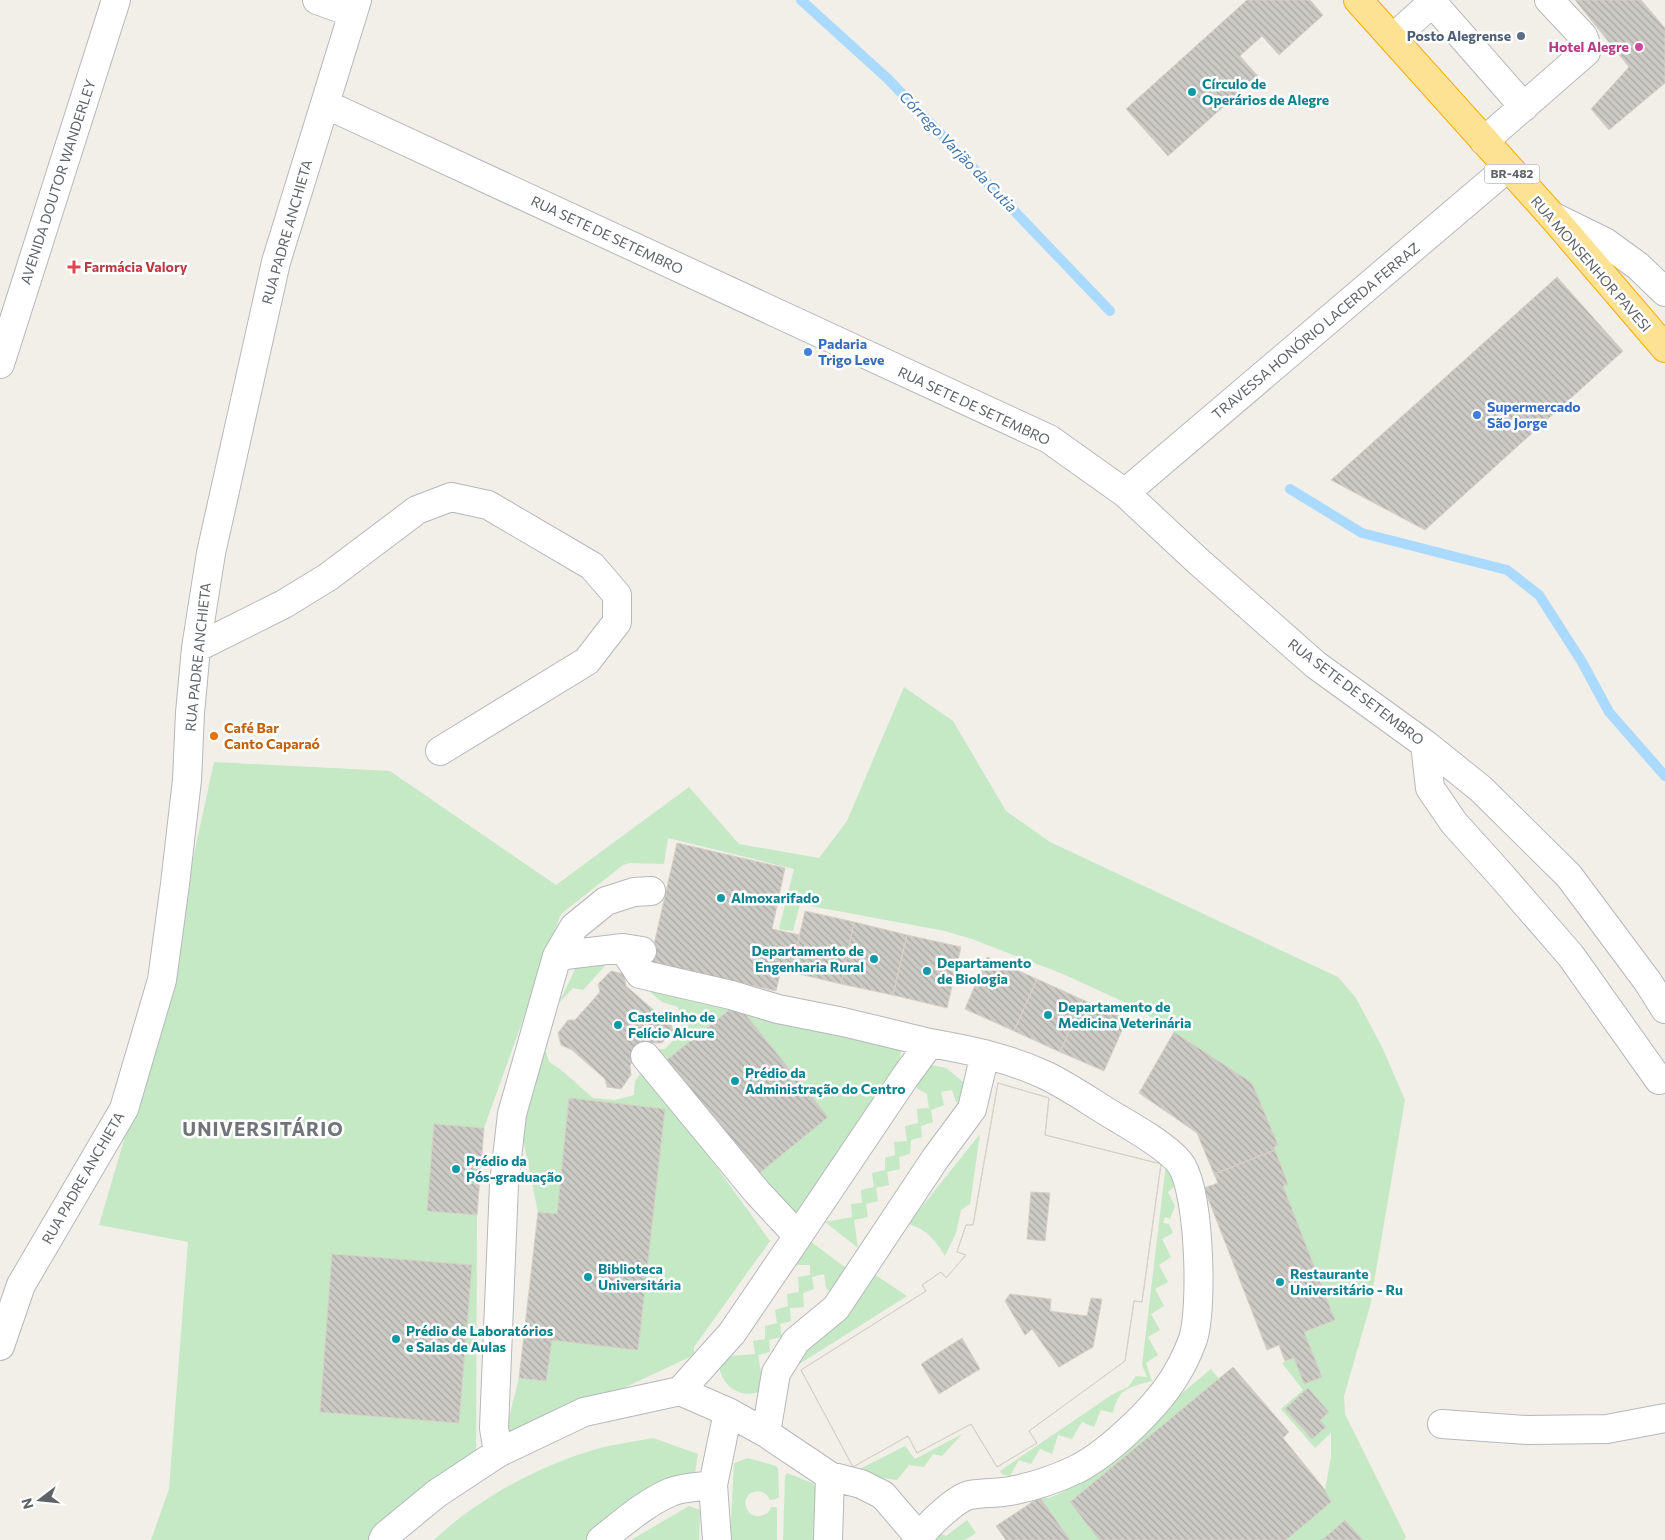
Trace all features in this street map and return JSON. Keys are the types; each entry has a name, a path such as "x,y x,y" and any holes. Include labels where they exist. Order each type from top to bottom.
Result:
{"highway":[{"name":"RUA MONSENHOR PAVESI","path":"1363,3 1507,168 1552,216 1665,348"}],"street":[{"name":"AVENIDA DOUTOR WANDERLEY","path":"0,362 116,0"},
{"path":"317,0 355,6"},
{"path":"1484,141 1586,52 1583,36 1549,0"},
{"path":"1392,38 1434,1 1524,107"},
{"name":"RUA PADRE ANCHIETA","path":"0,1346 10,1281 124,1109 162,980 187,780 190,713 196,648 211,553 276,262 355,6"},
{"name":"RUA SETE DE SETEMBRO","path":"325,104 1049,439 1125,493 1199,562 1316,665 1424,744 1481,789 1569,876 1648,982 1665,1009"},
{"name":"TRAVESSA HONÓRIO LACERDA FERRAZ","path":"1125,493 1507,168"},
{"path":"1552,216 1605,242 1638,266 1665,292"},
{"path":"196,648 284,604 328,577 417,510 450,497 488,505 592,566 617,595 617,622 587,661 440,751"},
{"path":"1424,744 1430,788 1454,823 1571,956 1659,1080"},
{"path":"498,1453 494,1428 504,1194 512,1114 557,956 574,927 606,900 634,892 652,891"},
{"path":"557,956 634,950 640,974 731,995 778,1010 843,1022 930,1044 972,1050 1014,1063 1046,1076 1131,1126 1170,1153 1180,1163 1188,1177 1197,1239 1199,1288 1193,1338 1177,1373 1152,1408 1104,1451 1078,1468 1050,1480 1016,1490 968,1495 948,1507 918,1539 883,1495 862,1484 830,1476 766,1433 728,1412 680,1391"},
{"path":"383,1540 385,1536 436,1494 498,1453 584,1412 680,1391 732,1333 904,1077 930,1044"},
{"path":"766,1433 776,1373 796,1341 836,1308 935,1159 972,1110 985,1054"},
{"path":"645,1056 756,1192 798,1236"},
{"path":"716,1540 713,1485 728,1412"},
{"path":"1442,1424 1527,1430 1606,1429 1665,1418"},
{"path":"828,1540 830,1476"},
{"path":"601,1540 644,1507 671,1492 713,1485"}],"green space":[{"path":"904,687 953,721 1006,811 1050,842 1338,977 1356,998 1382,1047 1405,1100 1370,1306 1344,1396 1345,1414 1406,1537 1404,1540 1286,1540 1325,1490 1331,1457 1331,1433 1315,1448 1281,1409 1303,1390 1282,1363 1294,1358 1304,1384 1321,1377 1304,1332 1335,1320 1283,1186 1288,1183 1274,1147 1278,1145 1252,1083 1137,1008 1063,974 972,939 945,931 800,904 793,931 779,929 794,869 668,838 664,864 630,863 623,865 561,914 484,1128 434,1124 427,1211 477,1215 476,1458 376,1540 151,1540 169,1489 188,1242 99,1225 154,1038 214,762 390,771 556,885 689,787 739,844 819,858 847,821"},
{"path":"594,953 645,963 827,1017 901,1050 899,1065 891,1080 786,1226 655,1049 665,1049 682,1031 678,1007 662,1002 637,981 618,960 607,960 604,967 583,990 573,988 559,1003 578,963"},
{"path":"543,1043 549,1062 560,1069 593,1098 615,1100 634,1095 635,1081 645,1068 770,1241 694,1347 694,1355 502,1445 519,1378 546,1381 552,1340 569,1098 557,1214 538,1212 517,1111"},
{"path":"932,1065 946,1068 967,1085 960,1102 956,1102 952,1090 941,1092 944,1105 931,1110 933,1122 921,1126 922,1137 911,1140 910,1154 899,1157 900,1169 887,1172 889,1185 876,1188 878,1201 866,1204 868,1217 854,1220 858,1248 825,1222 852,1217 851,1204 862,1203 861,1190 874,1187 872,1173 885,1170 885,1158 895,1155 894,1142 907,1141 905,1126 918,1123 917,1109 929,1108 927,1094 915,1085 927,1066"},
{"path":"980,1134 970,1204 961,1210 956,1233 945,1256 930,1236 915,1226 908,1224"},
{"path":"1166,1164 1177,1184 1168,1192 1175,1206 1170,1219 1165,1217 1163,1223 1169,1224 1173,1233 1162,1239 1171,1257 1159,1265 1168,1282 1155,1289 1164,1306 1151,1314 1160,1330 1148,1337 1158,1355 1146,1363 1152,1381 1131,1387 1122,1393 1118,1398 1113,1413 1101,1410 1094,1427 1082,1422 1072,1439 1058,1435 1052,1454 1040,1449 1031,1464 1019,1460 1010,1476 1002,1474 1000,1471 1113,1394 1128,1387 1136,1376 1147,1377 1142,1365"},
{"path":"806,1238 850,1271 831,1293 826,1288 824,1274 812,1277 814,1289 803,1293 804,1307 790,1308 791,1321 780,1324 782,1337 769,1340 770,1352 758,1355 764,1390 746,1394 738,1392 731,1388 722,1375 718,1357 755,1354 753,1341 765,1339 765,1326 777,1323 775,1310 788,1306 787,1294 799,1292 798,1277 810,1275 810,1265 792,1265"},
{"path":"874,1274 907,1296 793,1368"},
{"path":"1211,1369 1219,1379 1070,1502 1099,1540 1070,1540 1040,1497 1049,1498 1065,1491"},
{"path":"962,1434 942,1456 933,1454 924,1467 909,1465 897,1480 850,1474 905,1446 915,1459"},
{"path":"653,1438 698,1454 693,1486 588,1540 434,1540 452,1524 493,1495 538,1471 561,1461 608,1446"},
{"path":"748,1458 776,1466 778,1469 779,1497 770,1500 764,1493 756,1492 749,1494 745,1501 747,1510 756,1516 768,1513 771,1507 777,1508 777,1540 730,1540 734,1463"},
{"path":"787,1473 812,1483 817,1488 822,1540 783,1540 785,1476"},
{"path":"689,1506 700,1510 699,1540 631,1540"},
{"path":"967,1520 976,1533 965,1540 926,1540 935,1531 946,1536"}],"building":[{"name":"Círculo de Operários de Alegre","path":"1247,0 1310,0 1323,15 1279,55 1262,36 1240,56 1258,76 1168,156 1126,109"},
{"name":"Hotel Alegre","path":"1575,0 1641,0 1665,28 1665,83 1609,130 1591,109 1629,67"},
{"name":"Supermercado São Jorge","path":"1557,277 1623,351 1425,530 1331,480"},
{"name":"Almoxarifado","path":"677,843 785,868 772,929 800,935 791,972 781,970 776,991 650,962"},
{"path":"805,911 854,922 841,984 791,972"},
{"name":"Departamento de Engenharia Rural","path":"854,922 907,935 893,995 841,984"},
{"name":"Departamento de Biologia","path":"907,935 961,947 947,1008 893,995"},
{"path":"987,957 1037,979 1014,1031 965,1009"},
{"name":"Castelinho de Felício Alcure","path":"611,971 624,974 626,986 656,1012 667,1014 673,1030 662,1043 650,1043 630,1065 631,1075 621,1089 607,1087 605,1079 572,1050 561,1045 558,1033 568,1020 575,1020 600,992 598,984"},
{"name":"Departamento de Medicina Veterinária","path":"1037,979 1083,1000 1060,1052 1014,1031"},
{"path":"1083,1000 1127,1019 1104,1071 1060,1052"},
{"name":"Prédio da Administração do Centro","path":"737,1004 828,1117 751,1180 659,1066"},
{"path":"1174,1032 1252,1083 1278,1145 1274,1147 1275,1150 1214,1174 1197,1133 1139,1093"},
{"path":"998,1083 1049,1098 1045,1135 1161,1164 1142,1302 1134,1301 1125,1361 1029,1431 1037,1443 997,1467 971,1424 917,1453 908,1436 853,1467 801,1370 926,1291 922,1285 941,1272 946,1278 966,1255 957,1252 966,1225 973,1225","holes":["1031,1192 1050,1193 1045,1241 1027,1239","1010,1294 1051,1299 1050,1311 1087,1316 1091,1298 1102,1299 1093,1347 1059,1367 1032,1329 1025,1335 1005,1301","962,1338 980,1369 939,1394 921,1364"]},
{"path":"998,1083 1049,1098 1045,1135 1161,1164 1142,1302 1134,1301 1125,1361 1029,1431 1037,1443 997,1467 971,1424 917,1453 908,1436 853,1467 801,1370 926,1291 922,1285 941,1272 946,1278 966,1255 957,1252 966,1225 973,1225"},
{"name":"Biblioteca Universitária","path":"569,1098 665,1109 638,1350 552,1340 546,1381 519,1378 538,1212 557,1214"},
{"name":"Prédio da Pós-graduação","path":"434,1124 484,1128 477,1215 427,1211"},
{"name":"Restaurante Universitário - Ru","path":"1275,1150 1288,1184 1283,1186 1335,1320 1304,1332 1322,1377 1304,1384 1294,1358 1285,1361 1279,1345 1267,1350 1204,1188 1218,1183 1214,1174"},
{"name":"Prédio de Laboratórios e Salas de Aulas","path":"332,1254 472,1265 459,1423 320,1412"},
{"path":"1233,1367 1289,1432 1283,1438 1325,1490 1331,1502 1286,1540 1099,1540 1070,1502"},
{"path":"1308,1388 1329,1412 1320,1420 1326,1427 1312,1439 1285,1409"},
{"path":"1040,1497 1070,1540 1006,1540 996,1526"},
{"path":"1345,1520 1363,1540 1322,1540"}],"waterway":[{"name":"Córrego Varjão da Cutia","path":"801,0 888,79 1110,311"},
{"name":"Córrego Varjão da Cutia","path":"1290,489 1362,533 1507,570 1539,595 1582,662 1609,712 1665,776"}],"place":[{"name":"Posto Alegrense","path":"1521,36"},
{"name":"Hotel Alegre","path":"1639,47"},
{"name":"Círculo de Operários de Alegre","path":"1192,92"},
{"name":"Farmácia Valory","path":"74,267"},
{"name":"Padaria Trigo Leve","path":"808,352"},
{"name":"Supermercado São Jorge","path":"1477,415"},
{"name":"Café Bar Canto Caparaó","path":"214,736"},
{"name":"Almoxarifado","path":"721,898"},
{"name":"Departamento de Engenharia Rural","path":"874,959"},
{"name":"Departamento de Biologia","path":"927,971"},
{"name":"Departamento de Medicina Veterinária","path":"1048,1015"},
{"name":"Castelinho de Felício Alcure","path":"618,1025"},
{"name":"Prédio da Administração do Centro","path":"735,1081"},
{"name":"Prédio da Pós-graduação","path":"456,1169"},
{"name":"Biblioteca Universitária","path":"588,1277"},
{"name":"Restaurante Universitário - Ru","path":"1280,1282"},
{"name":"Prédio de Laboratórios e Salas de Aulas","path":"396,1339"}],"district":[{"name":"UNIVERSITÁRIO","path":"263,1129"}]}
